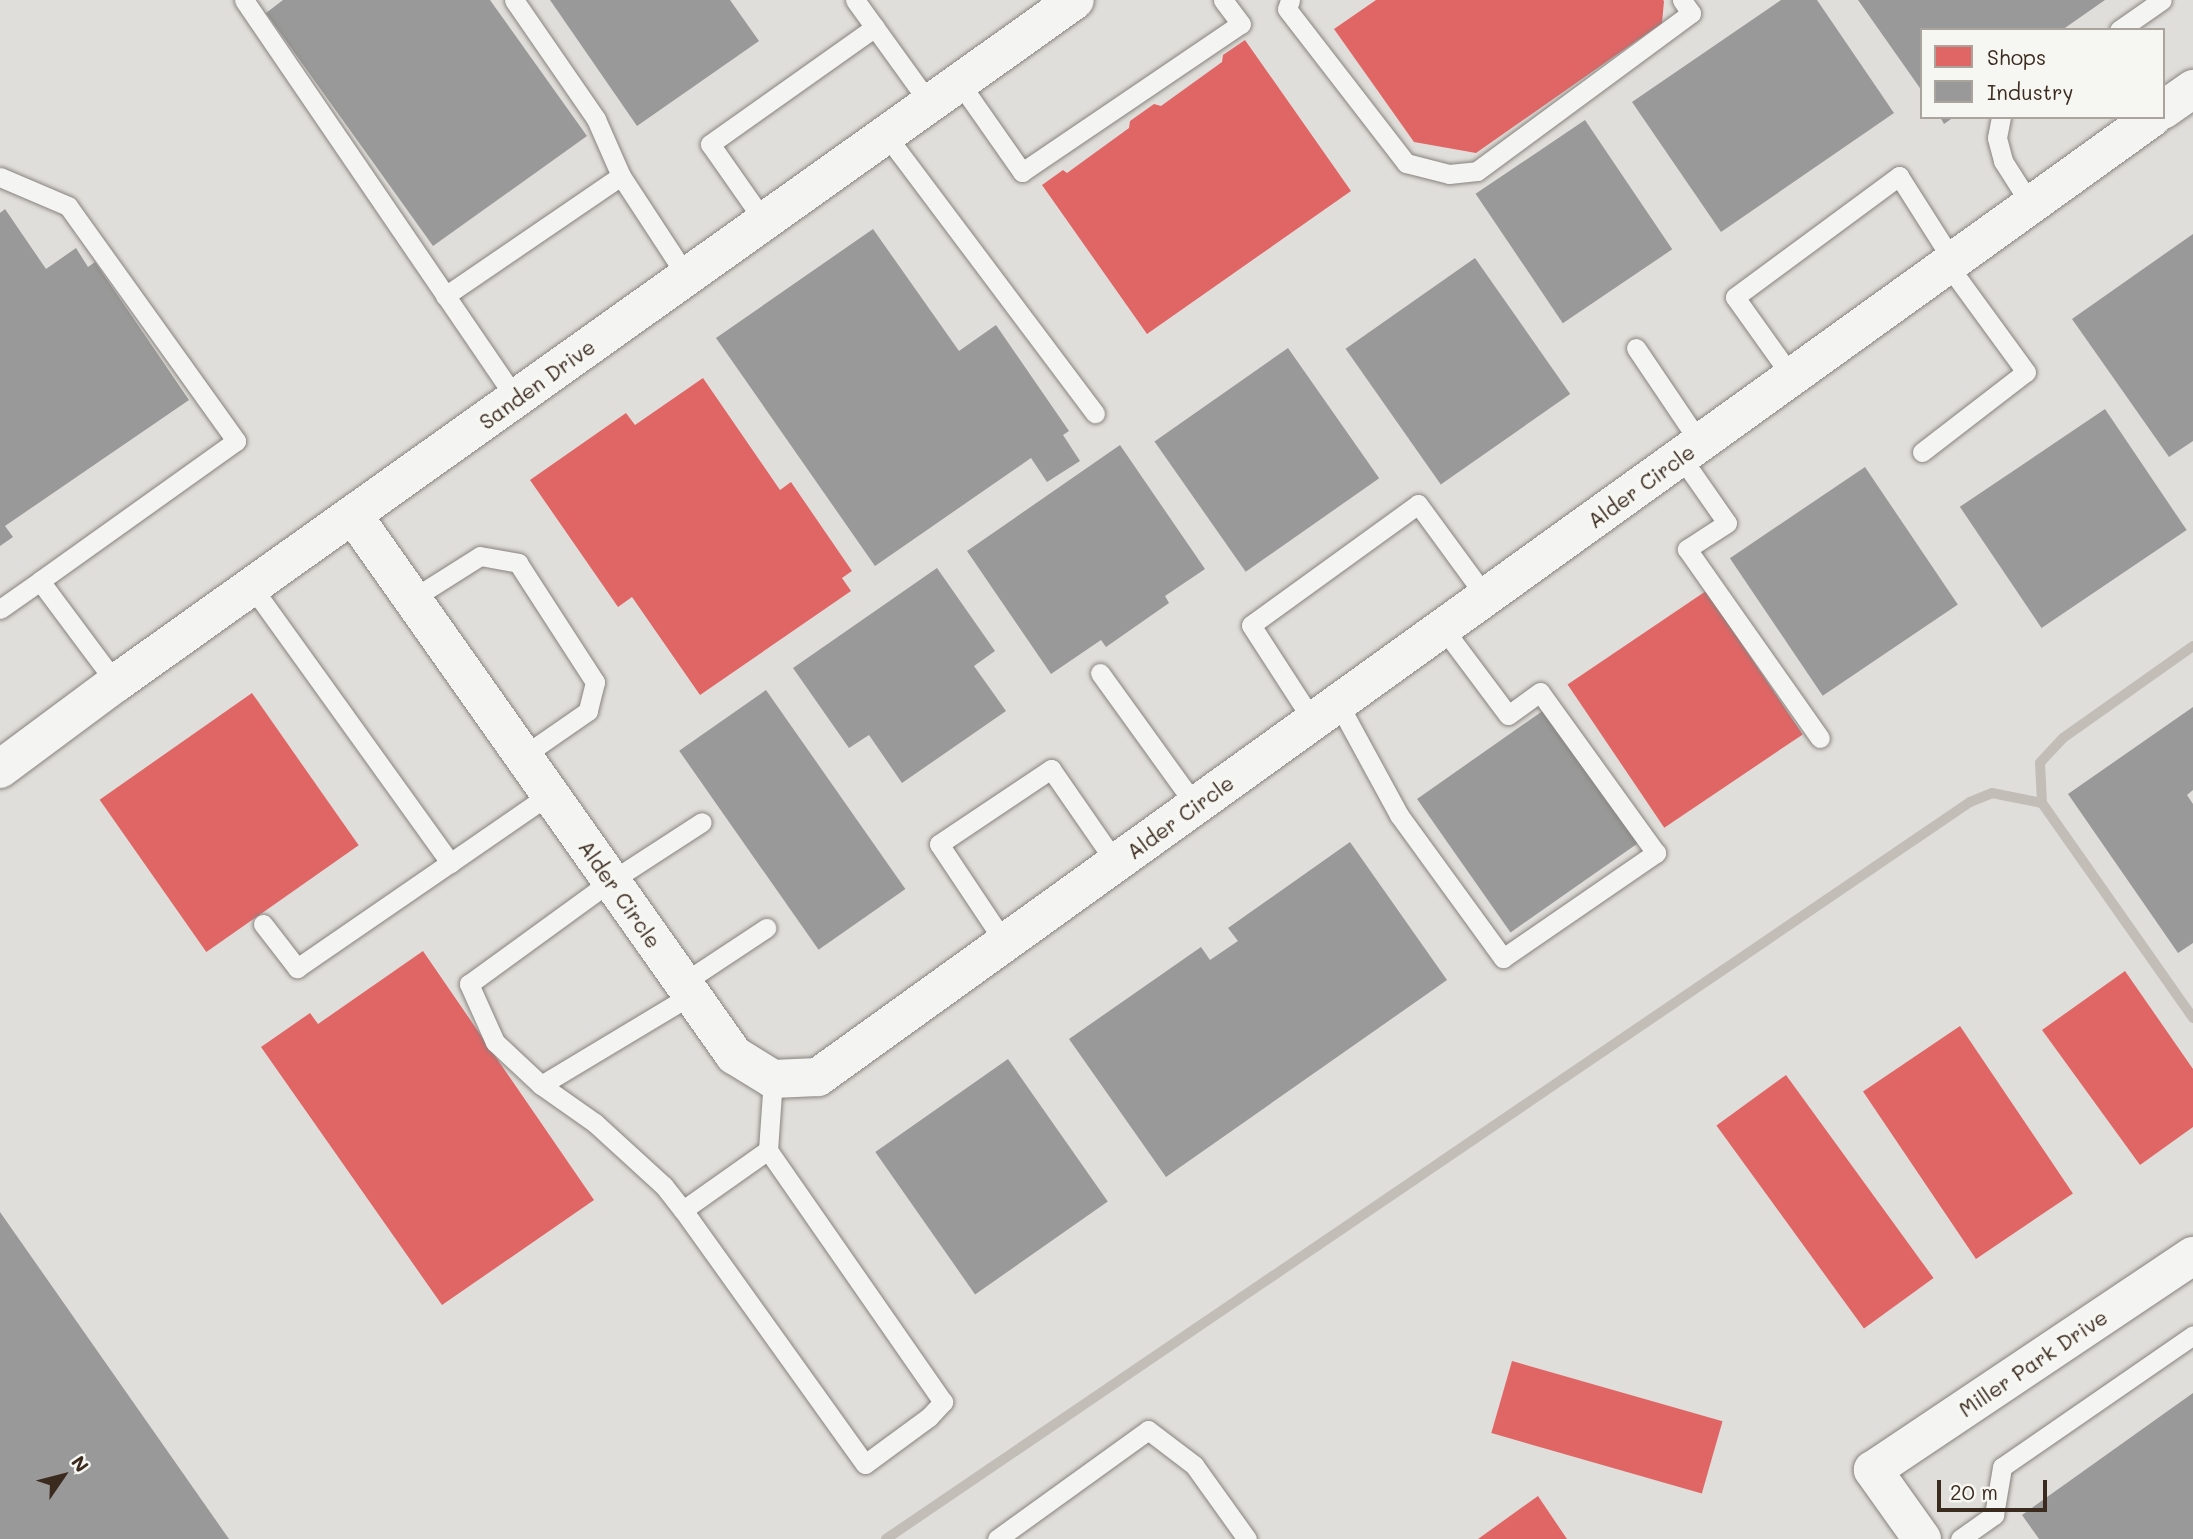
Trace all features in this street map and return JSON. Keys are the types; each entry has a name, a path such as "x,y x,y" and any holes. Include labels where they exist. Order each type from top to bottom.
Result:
{"street":[{"name":"Sanden Drive","path":"0,769 116,683 1075,0"},
{"path":"2165,109 2193,89"},
{"name":"Alder Circle","path":"353,515 734,1055 773,1079 818,1077 2150,119"},
{"name":"Miller Park Drive","path":"1922,1539 1873,1470 2193,1256"}],"lane":[{"path":"244,0 516,399"},
{"path":"514,0 596,119 621,176 687,277"},
{"path":"855,0 875,27 945,93 1022,172 1241,24 1223,0"},
{"path":"1290,0 1287,9 1406,163 1449,174 1477,170 1691,13 1682,0"},
{"path":"2122,28 2162,0"},
{"path":"764,221 710,144 875,27"},
{"path":"2001,119 1997,138 2003,162 2031,205"},
{"path":"886,135 1095,414"},
{"path":"445,296 621,176"},
{"path":"1791,377 1735,297 1899,176 1951,263 2026,372 1922,452"},
{"path":"0,177 68,206 236,441 0,609"},
{"path":"1636,348 1727,523 1686,549 1820,738"},
{"path":"1443,628 1508,715 1541,692 1656,853 1503,958 1326,712 1251,625 1418,504 1486,597"},
{"path":"412,599 480,556 518,564 595,682 588,711 523,756"},
{"path":"40,581 116,683"},
{"path":"252,587 450,863"},
{"path":"1100,673 1196,806"},
{"path":"1004,943 939,844 1052,769 1116,863"},
{"path":"262,924 297,968 550,794"},
{"path":"702,822 611,881 469,984 495,1042 541,1085 595,1123 664,1186 865,1464 929,1417 943,1402 768,1150 773,1079"},
{"path":"541,1085 687,989 766,928"},
{"path":"683,1210 768,1150"},
{"path":"1960,1539 1994,1515 2001,1467 2193,1335"},
{"path":"997,1539 1148,1430 1194,1465 1247,1539"}],"shaded area":[{"path":"0,0 2193,0 2193,1539 0,1539"}],"building: Shops":[{"path":"1376,0 1664,1 1662,23 1476,153 1414,142 1334,29"},
{"path":"1245,40 1351,191 1147,334 1042,185 1063,170 1067,173 1129,128 1130,121 1154,104 1161,106 1222,62 1223,55"},
{"path":"703,378 780,490 791,482 852,571 842,578 851,591 700,695 632,597 618,607 530,480 626,413 635,425"},
{"path":"1706,591 1803,734 1664,828 1568,684"},
{"path":"252,693 359,845 206,952 100,800"},
{"path":"423,951 594,1200 442,1305 261,1047 310,1013 318,1024"},
{"path":"2125,971 2193,1069 2193,1127 2140,1165 2042,1030"},
{"path":"1960,1026 2073,1193 1976,1259 1863,1091"},
{"path":"1786,1075 1934,1278 1864,1329 1716,1126"},
{"path":"1512,1361 1723,1421 1702,1493 1491,1433"},
{"path":"1538,1496 1567,1539 1478,1539"}],"building: Industry":[{"path":"283,0 490,0 587,136 433,246 266,13"},
{"path":"550,0 730,0 759,41 637,126"},
{"path":"1781,0 1817,0 1894,113 1721,232 1632,102"},
{"path":"1858,0 2105,0 2065,28 1920,28 1920,88"},
{"path":"1585,120 1672,249 1563,323 1476,194"},
{"path":"5,209 46,269 76,248 88,267 95,262 189,400 5,526 13,537 0,546 0,213"},
{"path":"873,229 959,351 996,325 1069,431 1063,435 1080,461 1047,482 1031,458 875,566 716,338"},
{"path":"2193,234 2193,441 2169,457 2072,319"},
{"path":"1475,258 1570,394 1441,485 1346,349"},
{"path":"1288,348 1379,478 1246,572 1154,441"},
{"path":"2105,409 2187,530 2042,628 1960,507"},
{"path":"1120,445 1205,569 1165,596 1169,603 1106,647 1101,640 1051,674 967,551"},
{"path":"1865,467 1958,605 1823,696 1730,558"},
{"path":"937,568 995,651 974,666 1006,711 902,783 869,735 849,748 793,668"},
{"path":"766,690 905,889 819,950 679,751"},
{"path":"2193,707 2193,790 2187,795 2193,804 2193,943 2178,953 2068,794"},
{"path":"1544,710 1637,844 1511,932 1417,799"},
{"path":"1350,842 1447,980 1166,1177 1069,1039 1201,947 1210,960 1238,941 1228,928"},
{"path":"1008,1059 1108,1202 975,1294 875,1152"},
{"path":"0,1212 229,1539 0,1539"},
{"path":"2193,1393 2193,1539 2039,1539 2022,1515"}],"waterway":[{"path":"2193,646 2063,738 2040,763 2042,803 2193,1018"},
{"path":"886,1539 1970,802 1992,793 2042,803"}]}
